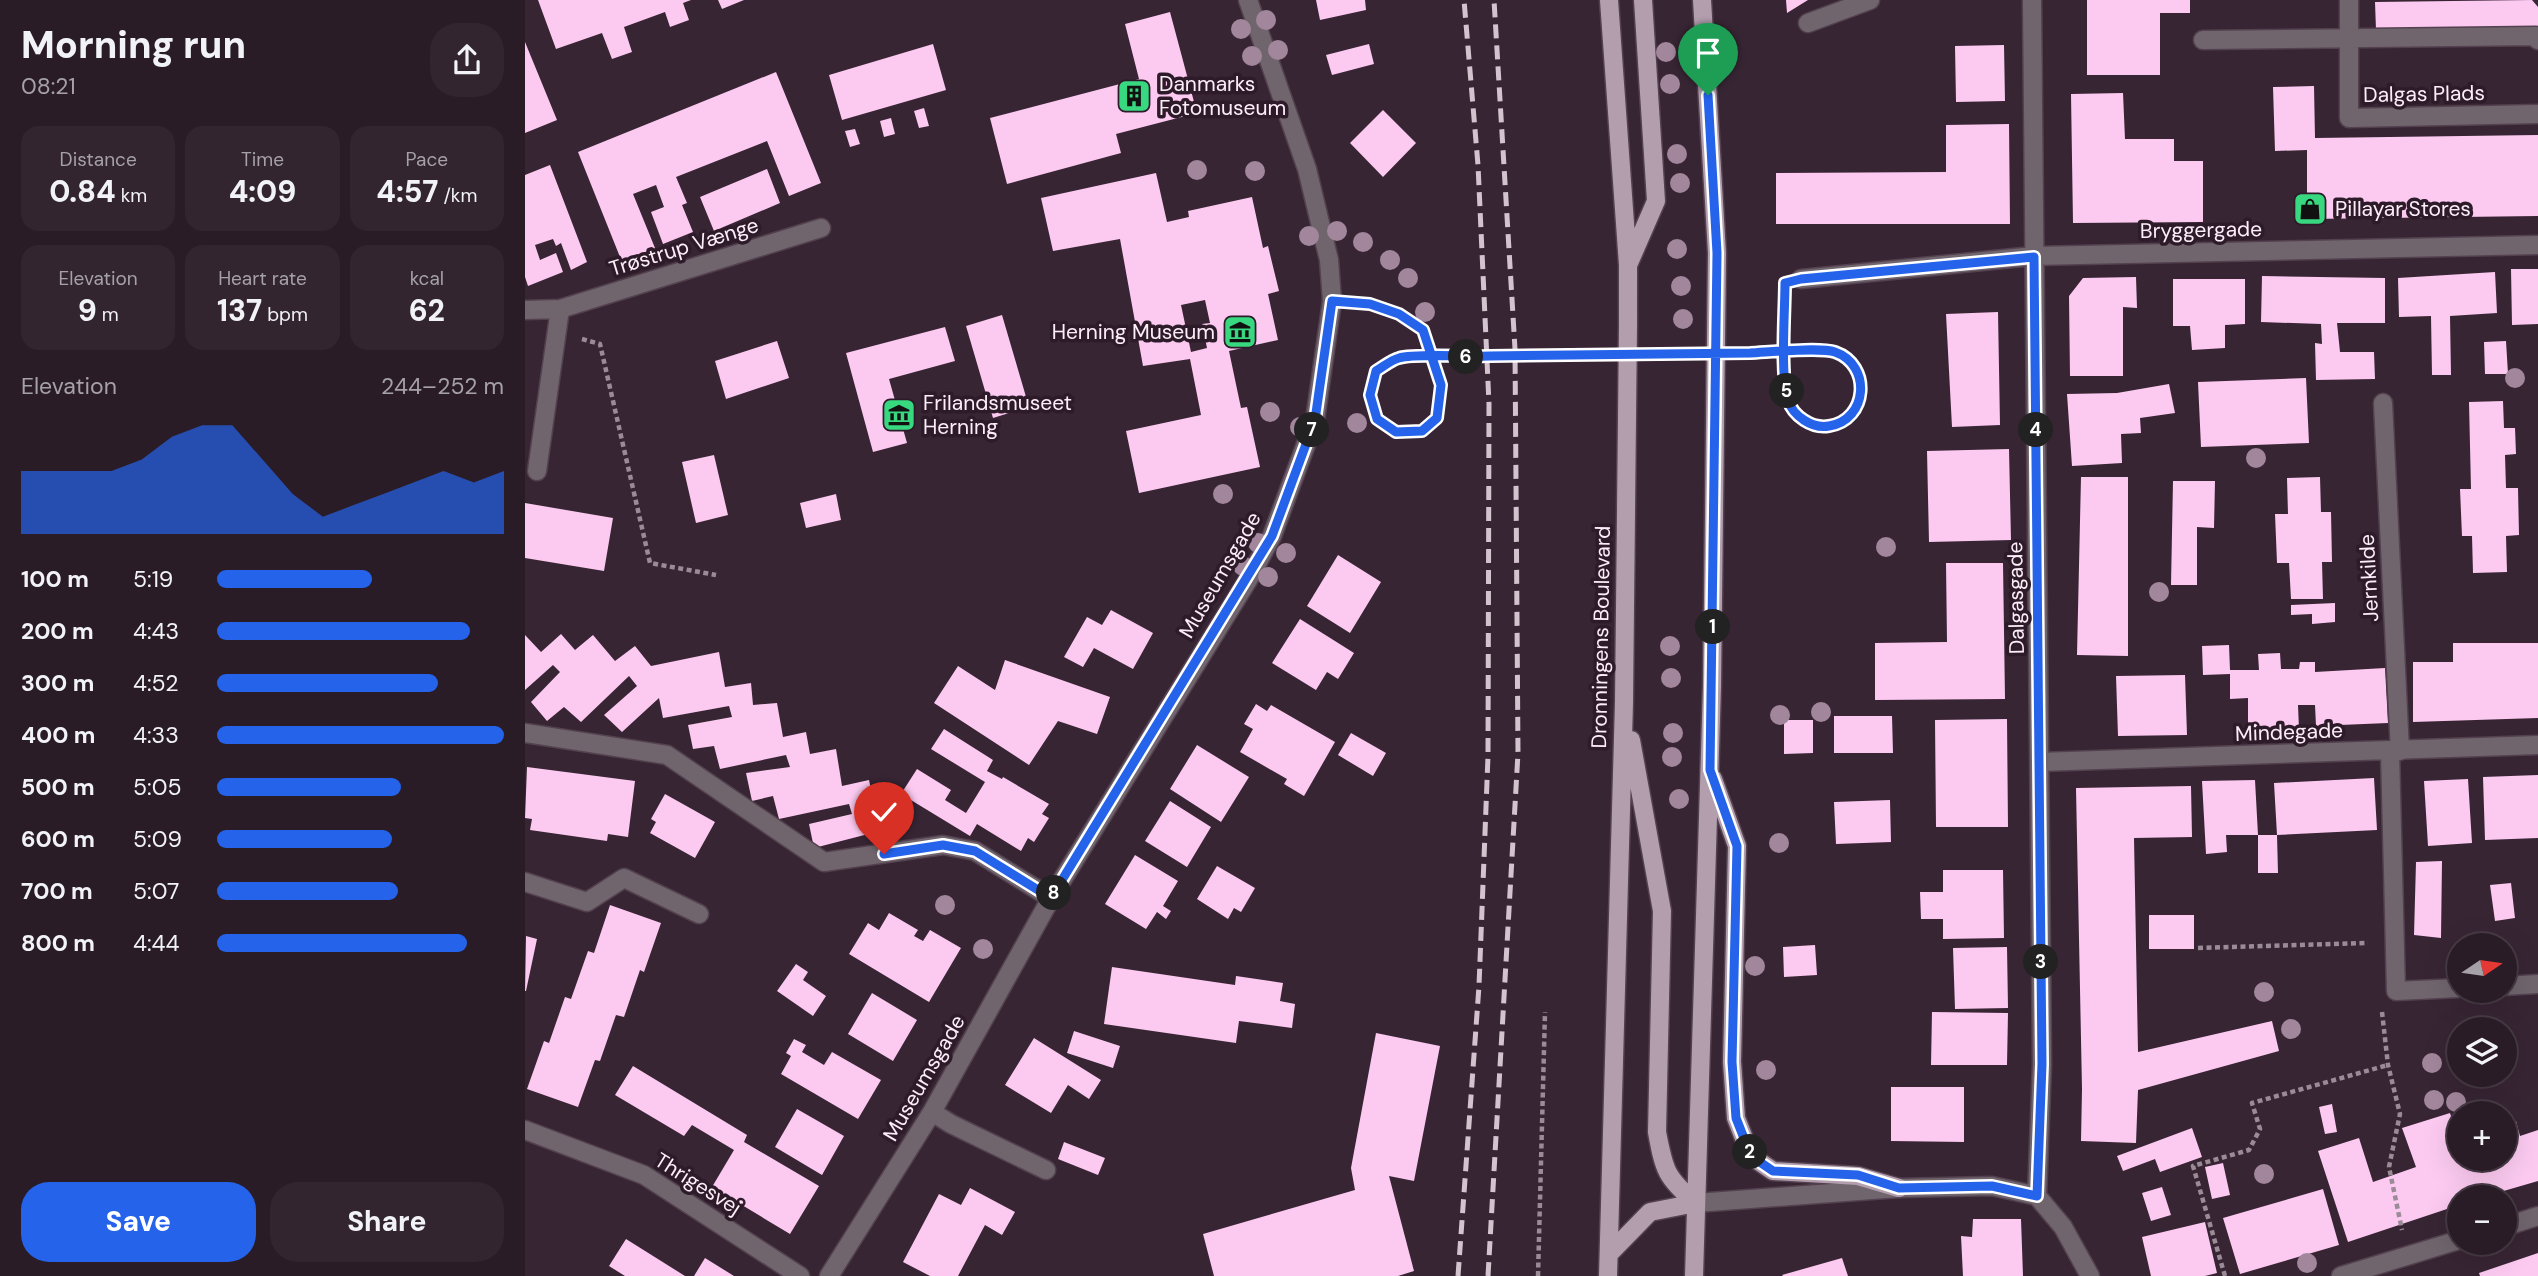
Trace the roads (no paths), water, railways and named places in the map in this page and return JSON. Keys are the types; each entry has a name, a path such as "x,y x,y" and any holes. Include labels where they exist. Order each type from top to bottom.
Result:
{"main road":[{"name":"Dronningens Boulevard","path":"1608,1276 1624,702 1628,265 1609,0"},
{"path":"1628,265 1656,201 1643,0"},
{"path":"1694,1276 1710,770 1717,253 1702,0"},
{"path":"1624,702 1662,911 1657,1132 1663,1167 1675,1185 1696,1203"},
{"path":"1710,770 1737,846 1732,1062 1736,1118 1751,1156 1773,1171 1858,1175 1899,1188"},
{"path":"1609,1254 1650,1212 1696,1203"}],"street":[{"name":"Museumsgade","path":"829,1276 932,1112 1051,898 1272,536 1315,420 1332,301 1329,260 1307,169 1248,0"},
{"path":"1808,23 1870,0"},
{"name":"Dalgasgade","path":"2032,0 2041,762 2042,1064 2037,1196"},
{"name":"Dalgas Plads","path":"2349,0 2349,118 2538,114"},
{"path":"2203,40 2536,36 2538,40"},
{"name":"Trøstrup Vænge","path":"525,310 561,309 821,228"},
{"name":"Bryggergade","path":"1801,279 2034,257 2538,245"},
{"path":"537,471 561,309"},
{"name":"Jernkilde","path":"2383,403 2395,751 2393,943 2396,991 2447,989"},
{"path":"525,733 667,755 824,862 943,845 975,851 1051,898"},
{"name":"Mindegade","path":"2041,762 2538,745"},
{"path":"525,883 587,902 624,877 699,914"},
{"path":"2517,985 2538,984"},
{"path":"932,1112 951,1125 1046,1170"},
{"name":"Thrigesvej","path":"525,1130 644,1175 800,1276"},
{"path":"1696,1203 1899,1188 1992,1186 2037,1196 2063,1227 2090,1276"},
{"path":"2517,1223 2538,1216"},
{"path":"2341,1276 2447,1244"}],"railway":[{"path":"1458,1276 1479,986 1488,756 1489,404 1478,165 1464,0"},
{"path":"1488,1276 1518,753 1515,349 1494,0"}],"place":[{"name":"Danmarks Fotomuseum","path":"1134,96"},
{"name":"Pillayar Stores","path":"2310,209"},
{"name":"Herning Museum","path":"1240,332"},
{"name":"Frilandsmuseet Herning","path":"899,415"}]}
